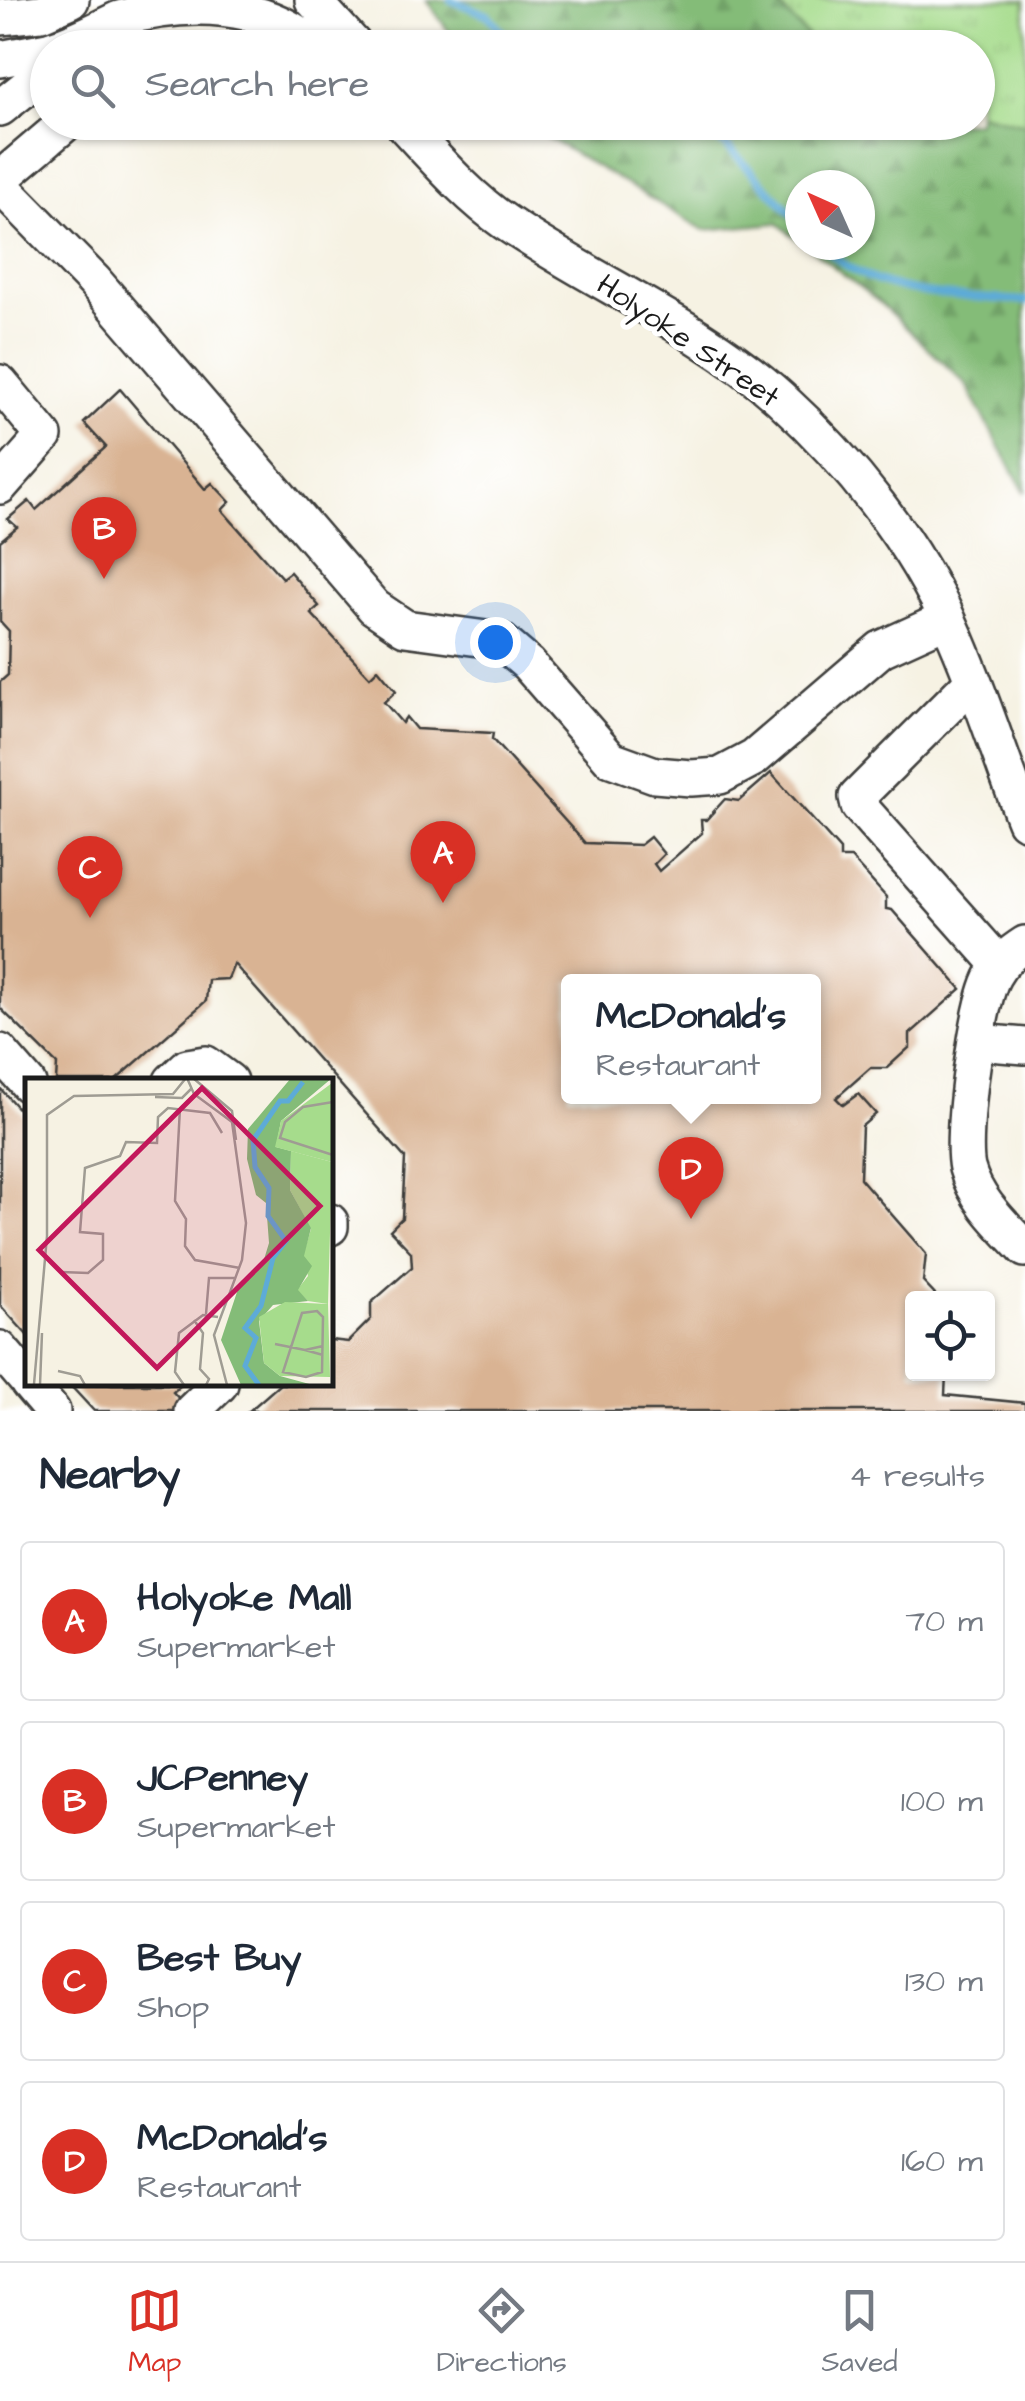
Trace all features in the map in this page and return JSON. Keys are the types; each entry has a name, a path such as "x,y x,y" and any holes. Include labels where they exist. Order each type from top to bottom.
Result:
{"street":[{"path":"0,18 22,18 72,0"},
{"path":"313,0 340,30"},
{"path":"102,30 120,18 148,9 217,2 280,18 295,30"},
{"path":"0,59 30,53"},
{"path":"0,108 30,84"},
{"path":"47,140 0,182 94,281 374,607 405,628 500,641 528,664 611,759 655,775 720,776 754,758 881,650 948,619"},
{"name":"Holyoke Street","path":"418,140 456,182 501,220 675,324 780,398 897,531 948,619 1025,820"},
{"path":"0,383 44,436 0,486"},
{"path":"972,682 857,797 859,806 1012,954 990,980 976,1042 966,1164 986,1206 1025,1249"},
{"path":"976,1042 1025,1046"},
{"path":"0,1052 25,1081"},
{"path":"175,1078 187,1068 206,1064 225,1078"},
{"path":"0,1349 25,1378"},
{"path":"31,1386 52,1411"},
{"path":"192,1411 218,1386"}],"green space":[{"path":"426,0 774,0 801,30 448,30"},
{"path":"774,0 1025,0 1025,124 995,117 995,30 801,30"},
{"path":"995,117 1025,124 1025,493 965,383 880,303 825,260 875,260 875,170 785,170 785,229 777,223 704,230 552,140 995,140"}],"building":[{"path":"120,389 205,489 212,483 230,502 222,510 282,578 290,572 319,606 311,613 370,677 378,669 396,691 384,702 402,723 406,717 416,729 493,733 492,739 585,843 640,845 650,837 664,854 654,864 659,871 702,833 701,820 706,820 725,799 739,801 771,773 840,850 840,858 851,858 886,897 886,909 892,910 961,989 910,1034 910,1047 887,1068 870,1068 836,1098 843,1105 858,1094 876,1114 862,1126 860,1178 926,1254 923,1282 931,1291 905,1291 905,1381 946,1381 945,1395 1025,1403 1025,1411 249,1411 278,1386 332,1386 332,1340 348,1342 371,1319 371,1303 412,1267 411,1252 390,1230 402,1218 405,1158 234,964 228,979 208,980 206,1001 118,1078 56,1078 57,1064 0,1008 0,682 8,675 9,631 0,621 0,541 17,527 8,519 29,501 36,510 106,447 84,423"},
{"path":"0,1088 25,1117 25,1333 0,1305"},
{"path":"71,1386 180,1386 173,1392 190,1411 94,1411"}],"waterway":[{"path":"451,0 488,15 501,30"},
{"path":"717,140 785,206"},
{"path":"840,260 866,276 916,291 1025,301"}],"place":[{"name":"JCPenney","path":"104,579"},
{"name":"Holyoke Mall","path":"443,903"},
{"name":"Best Buy","path":"90,918"},
{"name":"McDonald's","path":"691,1219"}]}
